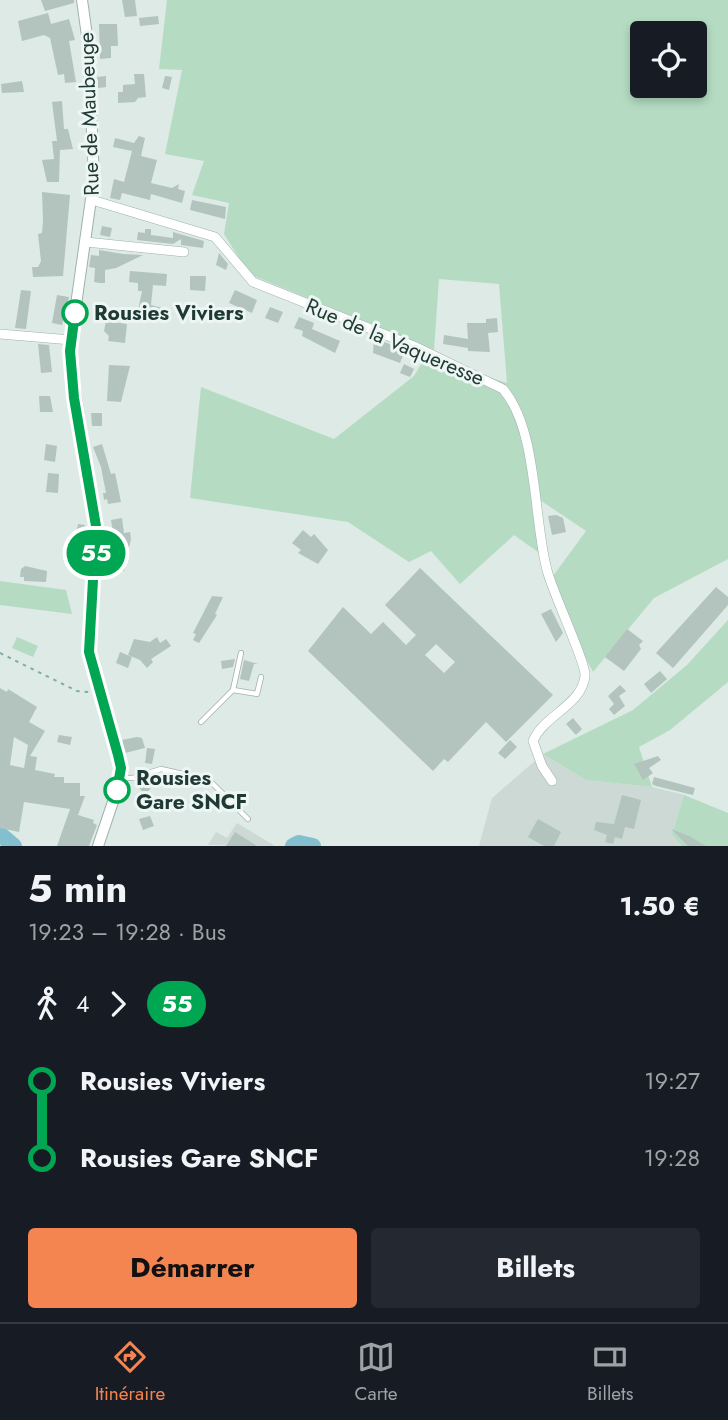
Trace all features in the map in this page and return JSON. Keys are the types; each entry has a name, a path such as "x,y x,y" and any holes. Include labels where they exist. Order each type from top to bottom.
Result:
{"street":[{"name":"Rue de Maubeuge","path":"82,0 92,107 92,200 71,340 74,398 96,526 96,556 88,636 91,662 118,755 120,778 97,846"},
{"name":"Rue de la Vaqueresse","path":"92,200 215,237 253,282 415,347 503,389 512,399 530,458 547,572 586,672 581,690 537,731 533,741 542,766 552,781"},
{"path":"86,242 184,252"},
{"path":"0,334 71,340"}],"lane":[{"path":"201,722 233,690 241,653"},
{"path":"233,690 257,694 261,677"},
{"path":"120,778 133,778 160,769 209,780 248,820"}],"path":[{"path":"0,653 77,691 100,691"}],"shaded area":[{"path":"543,754 586,780 652,787 684,795 672,835 682,846 479,846 492,798"},
{"path":"237,823 275,846 208,845 216,832 227,838"}],"green space":[{"path":"167,0 728,0 728,559 654,598 593,672 567,623 553,576 586,531 540,500 538,552 514,535 460,584 431,551 409,562 348,522 190,498 201,387 334,439 414,376 426,356 507,383 499,284 439,279 434,350 249,274 224,234 229,203 192,195 204,161 165,154 182,70 159,69"},
{"path":"0,581 66,590 72,614 0,605"},
{"path":"728,620 728,682 670,730 639,747 652,787 586,780 543,754 633,710 687,665"},
{"path":"17,637 38,646 33,657 12,648"},
{"path":"684,795 728,813 728,846 682,846 672,835"}],"building":[{"path":"41,0 74,0 74,3 45,11"},
{"path":"122,0 135,0 137,16 125,17"},
{"path":"48,13 51,24 69,19 75,40 69,41 76,82 65,83 64,74 58,75 50,38 44,35 22,41 18,21"},
{"path":"158,16 159,24 140,26 139,18"},
{"path":"99,24 117,24 118,46 111,46 111,58 100,59"},
{"path":"134,74 144,74 146,97 138,98 135,102 118,103 118,92 123,92 123,85 135,84"},
{"path":"106,76 106,87 98,88 97,77"},
{"path":"165,76 172,77 169,90 162,88"},
{"path":"22,81 24,92 2,93 1,84"},
{"path":"62,101 64,129 68,129 73,149 60,150 59,182 47,182 42,160 54,159 52,141 57,141 52,102"},
{"path":"139,136 145,138 141,156 157,160 151,183 172,188 179,184 178,189 185,191 182,203 151,194 150,200 122,193 120,200 110,198 114,179 124,182 132,151 113,147 115,138 134,143"},
{"path":"42,192 70,195 63,276 33,277 32,267 38,267 41,261 38,234 42,233"},
{"path":"192,200 226,207 225,219 190,210"},
{"path":"102,226 112,228 110,237 100,235"},
{"path":"145,229 151,229 151,235 173,238 173,232 204,241 203,248 181,245 181,239 173,244 137,240 138,232 145,233"},
{"path":"99,250 143,255 116,268 105,270 105,283 100,283 94,282 95,268 89,267 91,255 99,256"},
{"path":"219,253 228,264 226,270 216,265"},
{"path":"130,271 167,274 166,286 153,285 151,305 166,309 166,316 137,315 142,291 138,291 138,283 129,282"},
{"path":"190,276 206,276 205,291 190,290"},
{"path":"21,290 31,291 26,329 15,328"},
{"path":"235,290 257,300 252,313 229,303"},
{"path":"57,295 69,297 62,325 52,323"},
{"path":"270,307 283,312 278,323 265,318"},
{"path":"299,317 314,323 312,329 340,341 335,353 302,336 303,331 294,328"},
{"path":"497,318 498,332 488,333 490,352 468,351 468,348 443,344 444,335 468,339 467,323 486,323 486,319"},
{"path":"106,321 127,324 125,343 108,341 109,336 104,331"},
{"path":"374,338 405,350 400,363 373,353"},
{"path":"38,344 49,345 52,372 41,373"},
{"path":"404,364 414,369 410,377 400,373"},
{"path":"109,365 130,366 121,402 107,401"},
{"path":"39,396 50,396 53,412 40,412"},
{"path":"91,413 102,413 102,426 92,426"},
{"path":"46,444 57,446 55,462 44,460"},
{"path":"102,444 111,474 115,473 121,502 108,504 107,499 104,500 103,493 106,493 101,467 93,447"},
{"path":"48,473 59,474 58,493 46,492"},
{"path":"548,516 563,518 566,532 552,535"},
{"path":"122,518 124,533 130,532 131,539 124,571 119,570 122,552 109,550 110,539 114,539 111,520"},
{"path":"78,524 85,525 82,549 87,555 84,561 79,563 72,555"},
{"path":"303,530 311,537 314,534 328,550 318,564 298,553 301,550 292,543"},
{"path":"25,566 47,571 46,582 24,581 24,577 20,577 21,569"},
{"path":"420,568 553,695 506,742 486,722 448,762 444,759 433,771 308,651 343,607 371,634 383,622 406,645 416,635 385,605","holes":["436,644 455,662 444,673 425,655"]},
{"path":"716,587 728,597 728,605 673,668 656,653"},
{"path":"212,596 223,597 215,614 217,615 199,643 193,640 196,634 193,633"},
{"path":"551,609 563,633 556,642 541,614"},
{"path":"627,629 643,641 639,645 641,649 624,671 605,657"},
{"path":"157,637 160,643 166,639 171,646 151,659 153,662 147,668 140,660 128,655 134,639 150,642"},
{"path":"120,652 132,657 128,668 116,663"},
{"path":"235,659 233,667 222,669 221,661"},
{"path":"244,660 258,664 254,664 249,681 240,679"},
{"path":"660,671 667,679 651,693 644,684"},
{"path":"620,685 626,691 619,696 625,706 614,715 609,709 614,704 608,696"},
{"path":"0,688 7,692 8,689 37,707 29,722 45,731 30,756 37,757 35,770 55,774 54,777 64,777 64,783 80,783 80,796 85,796 78,815 94,820 93,823 97,825 89,846 57,846 70,809 24,802 19,832 0,828","holes":["14,737 28,745 24,768 10,765"]},
{"path":"573,718 582,729 576,735 566,724"},
{"path":"59,735 72,737 70,745 57,742"},
{"path":"142,738 145,748 125,753 122,740"},
{"path":"510,740 517,747 505,759 498,753"},
{"path":"147,748 155,749 152,764 145,763"},
{"path":"658,756 661,760 649,768 653,773 643,780 634,764"},
{"path":"160,777 145,795 136,784 145,781"},
{"path":"654,777 695,788 693,795 656,786 652,784"},
{"path":"622,795 641,800 634,829 625,827 622,839 615,837 613,844 605,842 607,835 594,830 596,822 614,824"},
{"path":"150,816 154,826 143,830 139,819"},
{"path":"538,819 561,832 554,846 544,846 528,837"},
{"path":"671,829 689,836 706,846 688,846"},
{"path":"235,832 257,846 226,846"}],"waterway":[{"path":"0,834 14,846"},
{"path":"293,846 299,843 313,846"}],"bus line":[{"name":"55","path":"75,313 70,351 74,398 96,526 96,556 88,627 89,652 121,768 117,790"}],"place":[{"name":"Rousies Viviers","path":"75,313"},
{"name":"Rousies Gare SNCF","path":"117,790"}]}
